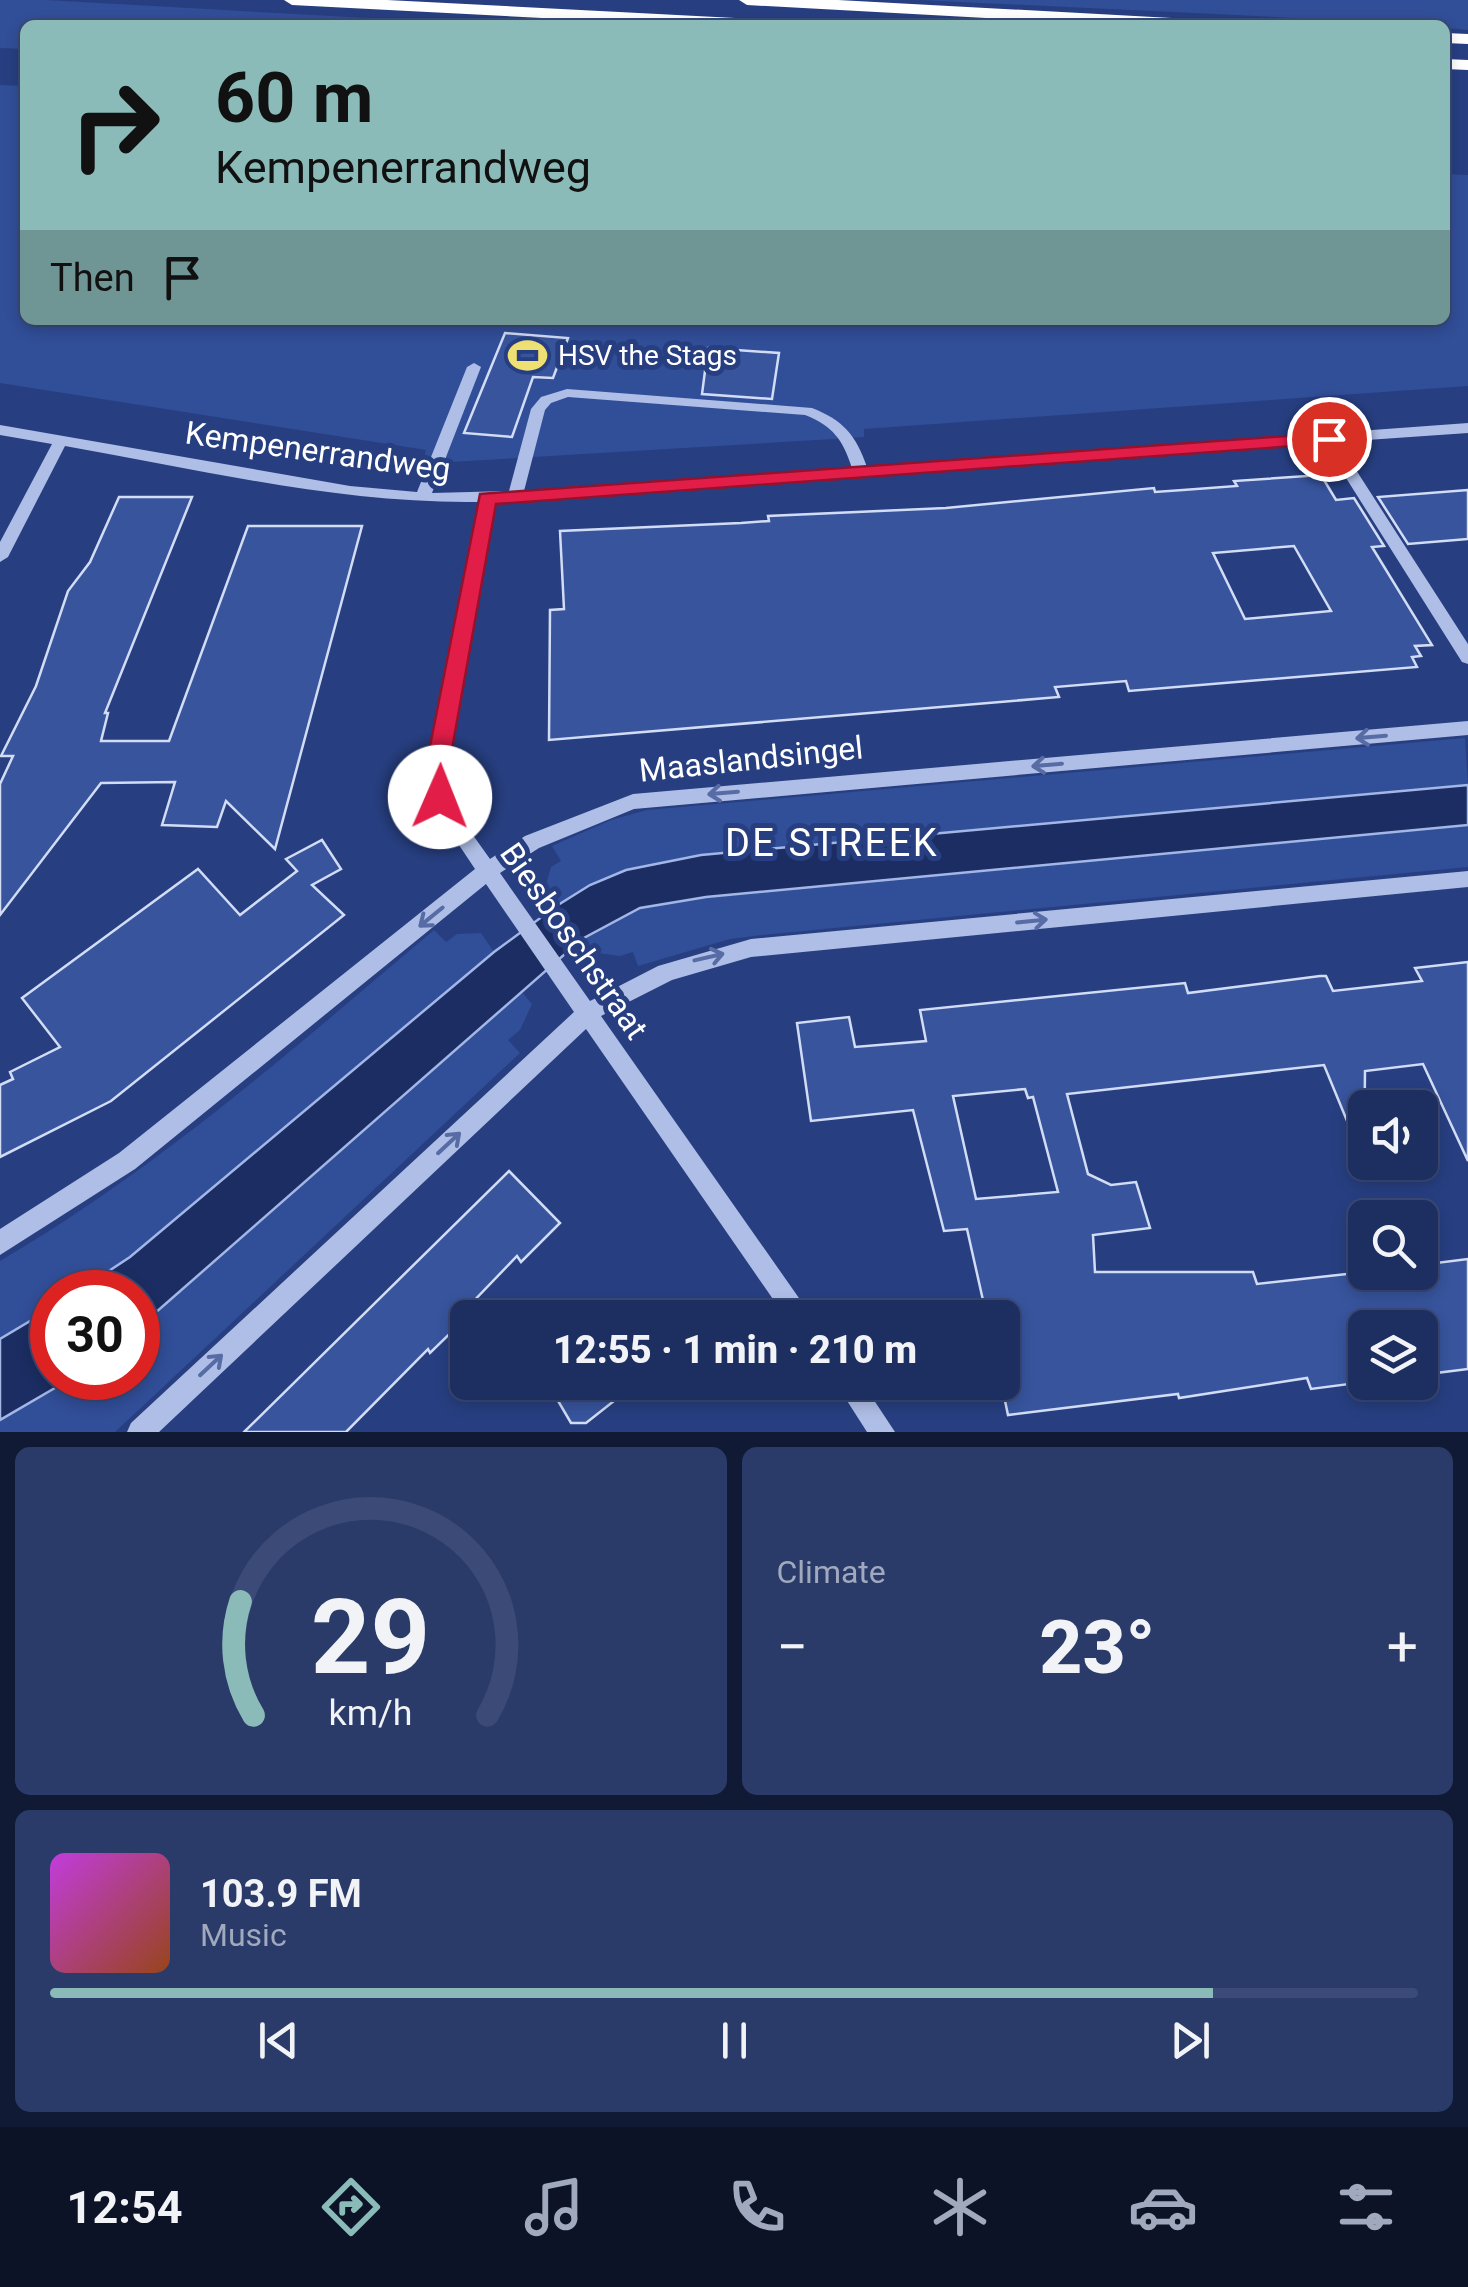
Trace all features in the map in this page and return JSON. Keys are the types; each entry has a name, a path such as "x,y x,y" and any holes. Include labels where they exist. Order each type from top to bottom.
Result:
{"highway":[{"path":"292,0 678,20"},
{"path":"747,0 1116,20"}],"street":[{"path":"422,498 474,366"},
{"path":"515,498 538,409 546,400 567,393 807,411 841,427 850,438 860,473"},
{"name":"Kempenerrandweg","path":"0,430 350,490 422,498 515,498 1468,428"},
{"path":"1329,439 1468,658"},
{"path":"0,557 61,440"},
{"name":"Biesboschstraat","path":"487,498 438,766 446,812 485,873 788,1300"},
{"name":"Maaslandsingel","path":"0,1243 37,1222 168,1130 485,873 532,842 633,802 1468,728"},
{"path":"140,1432 587,1014 660,972 751,948 1468,879"},
{"path":"860,1400 882,1432"}],"shaded area":[{"path":"0,0 403,20 20,20 20,49 0,48"},
{"path":"919,0 1468,0 1468,30 1450,28 1450,20 1340,20"},
{"path":"0,85 20,86 20,325 1450,325 1450,174 1468,175 1468,386 864,429 864,437 451,462 423,461 426,450 0,383"},
{"path":"1465,738 1468,785 701,855 626,872 558,905 545,888 551,867 561,861 552,846 611,820 647,810"},
{"path":"1468,785 1468,825 706,897 640,908 582,939 160,1309 160,1270 110,1270 494,952 558,905 590,885 626,870 701,855"},
{"path":"1468,825 1468,867 762,935 730,939 638,966 633,952 620,956 591,952 582,939 640,908 673,901"},
{"path":"434,930 446,942 457,934 481,933 494,952 130,1257 110,1270 30,1270 30,1321 0,1339 0,1261 115,1187 277,1062"},
{"path":"521,991 532,1004 520,1030 508,1040 520,1053 160,1390 160,1309"},
{"path":"30,1321 30,1400 34,1400 0,1420 0,1339"},
{"path":"34,1400 149,1400 115,1432 0,1432 0,1420"}],"building":[{"path":"505,333 568,338 553,378 533,377 512,437 464,433"},
{"path":"708,348 779,353 772,399 702,394"},
{"path":"1321,475 1336,500 1354,498 1384,546 1372,547 1432,645 1415,646 1421,656 1412,657 1417,667 1129,691 1126,681 1055,687 1059,697 549,740 550,610 564,609 560,531 741,523 769,521 768,516 946,508 1154,488 1155,492 1237,486 1234,481","holes":["1294,546 1331,611 1245,619 1213,553"]},
{"path":"1468,490 1468,539 1408,544 1378,497"},
{"path":"119,497 192,497 105,713 101,741 169,741 248,526 362,526 275,849 226,801 217,827 162,825 175,782 101,783 0,915 0,784 13,756 1,756 36,686 68,591 90,562"},
{"path":"322,840 341,869 312,885 344,915 111,1101 0,1157 0,1085 13,1079 10,1072 60,1047 22,998 198,869 240,915 297,871 286,859"},
{"path":"1468,962 1468,1161 1423,1064 1365,1071 1365,1090 1348,1090 1348,1123 1324,1065 1067,1094 1088,1174 1111,1185 1136,1182 1150,1228 1093,1235 1095,1272 1253,1272 1257,1284 1348,1274 1348,1290 1438,1290 1438,1263 1468,1259 1468,1369 1438,1373 1438,1310 1348,1310 1348,1384 1311,1389 1307,1378 1179,1398 1178,1394 1008,1415 1005,1400 1020,1400 1020,1300 983,1300 967,1229 944,1231 913,1110 811,1121 797,1023 849,1017 855,1047 926,1041 920,1010 1185,983 1188,993 1320,976 1326,976 1333,991 1422,981 1415,968","holes":["1025,1089 1028,1098 1033,1097 1058,1192 976,1199 953,1096"]},
{"path":"509,1171 560,1223 521,1262 517,1256 475,1300 450,1300 450,1334 430,1353 428,1349 346,1432 244,1432"},
{"path":"558,1400 615,1400 586,1423 571,1423"}],"place":[{"name":"HSV the Stags","path":"528,355"}],"district":[{"name":"DE STREEK","path":"832,843"}],"route":[{"path":"440,797 438,766 487,498 1329,439"}]}
